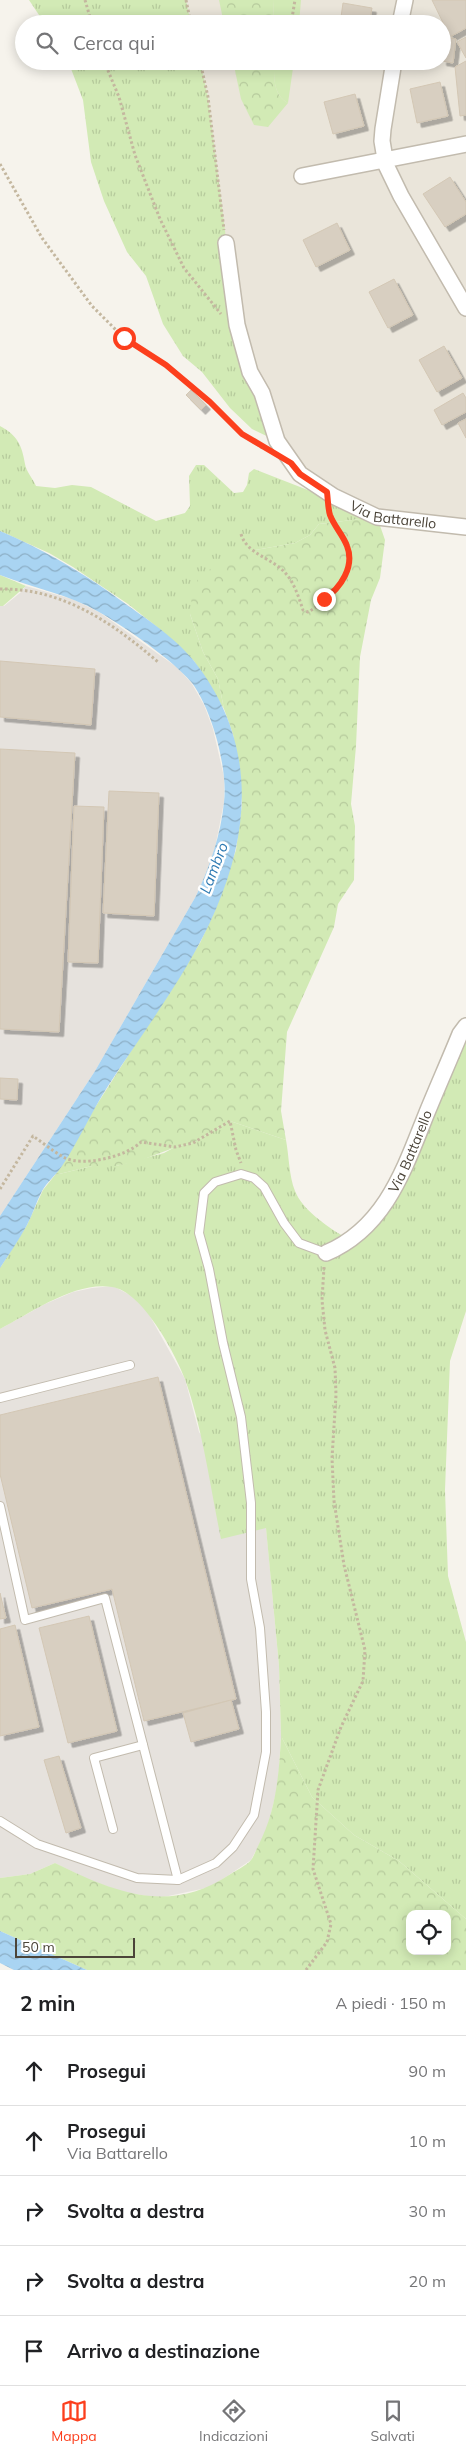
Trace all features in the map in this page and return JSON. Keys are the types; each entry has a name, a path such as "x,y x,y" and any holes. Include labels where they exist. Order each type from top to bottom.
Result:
{"street":[{"path":"402,15 405,0"},
{"path":"393,70 383,129 385,160 401,196 466,308"},
{"path":"302,176 466,144"},
{"path":"226,243 237,322"},
{"name":"Via Battarello","path":"237,322 250,372 262,393 277,441 300,474 327,492 377,517 466,527"},
{"name":"Via Battarello","path":"326,1256 352,1241 382,1209 408,1164 446,1067 466,1026"}],"lane":[{"path":"0,1821 37,1844 137,1878 178,1880 216,1863 234,1847 254,1814 266,1752 266,1712 260,1628 251,1579 251,1503 241,1417 223,1343 209,1269 199,1233 204,1193 215,1182 241,1174 254,1178 264,1187 284,1223 300,1243 326,1256"},
{"path":"0,1398 130,1365"},
{"path":"0,1506 25,1620 105,1598 178,1880"},
{"path":"113,1829 94,1758 143,1745"}],"path":[{"path":"85,0 89,15"},
{"path":"186,0 189,15"},
{"path":"292,15 295,0"},
{"path":"108,70 119,97 135,155 160,219 184,268 218,312 237,322"},
{"path":"202,70 208,97 226,243"},
{"path":"0,164 42,238 92,306 124,338 166,365 210,402 242,434 269,452"},
{"path":"242,534 248,548 267,558 286,574 303,610 310,611 336,590 349,563 348,547 330,515 327,492"},
{"path":"0,589 27,590 76,606 108,622 158,662"},
{"path":"0,1190 33,1136 66,1158 86,1161 117,1156 132,1151 142,1142 176,1147 193,1143 230,1121 236,1150 240,1159 241,1174"},
{"path":"306,1970 328,1942 331,1924 313,1869 318,1790 341,1727 363,1681 366,1650 344,1565 334,1501 332,1458 336,1395 335,1368 325,1330 322,1300 326,1256"}],"shaded area":[{"path":"186,0 466,0 466,527 377,517 300,474 250,372 226,247 208,97 202,70 451,70 451,15 189,15"},
{"path":"26,586 72,599 99,612 178,668 192,684 204,705 213,729 224,777 224,802 215,848 196,896 95,1071 0,1216 0,606 4,606"},
{"path":"113,1286 130,1295 146,1309 185,1379 199,1432 266,1527 279,1666 281,1736 278,1785 267,1829 251,1860 211,1887 159,1898 123,1892 89,1880 55,1863 30,1874 0,1878 0,1329 45,1304 73,1292"}],"green space":[{"path":"29,0 186,0 189,15 39,15"},
{"path":"219,0 273,0 274,15 222,15"},
{"path":"273,0 301,0 300,15 274,15"},
{"path":"71,70 202,70 208,97 237,325 277,441 252,429 230,408 202,372 183,356 163,324 146,276 127,252 104,201 91,162 83,100"},
{"path":"235,70 274,70 275,85 279,95 288,103 268,127 254,125 241,99"},
{"path":"274,70 293,70 288,103 279,95 274,79"},
{"path":"0,426 11,433 18,441 26,467 36,486 55,488 72,485 91,487 156,521 185,513 190,506 189,476 196,465 204,465 234,493 243,492 247,485 249,473 254,469 377,517 319,524 310,535 295,543 250,551 190,614 203,652 218,679 224,709 194,661 157,627 128,604 73,567 49,553 0,531"},
{"path":"377,517 385,540 380,578 371,600 360,657 351,804 355,826 354,880 338,904 334,927 287,1032 281,1111 286,1140 230,1121 193,1143 176,1147 139,1161 116,1166 92,1166 55,1175 94,1109 200,943 216,908 236,850 242,804 233,734 224,709 218,679 203,652 190,614 192,593 199,577 219,563 250,551 295,543 310,535 319,524"},
{"path":"0,575 26,586 3,606 0,606"},
{"path":"466,1026 466,1311 450,1361 445,1490 448,1576 466,1642 466,1919 399,1861 354,1835 312,1797 281,1736 279,1666 266,1528 221,1539 201,1438 185,1379 174,1354 146,1311 135,1299 123,1291 112,1287 98,1286 68,1293 0,1329 0,1268 27,1225 43,1190 55,1175 92,1166 116,1166 164,1153 175,1147 193,1143 230,1121 286,1140 291,1179 298,1198 315,1216 343,1236 382,1209"},
{"path":"281,1736 312,1797 354,1835 399,1861 466,1919 466,1970 87,1970 0,1931 0,1878 30,1874 55,1863 99,1883 142,1895 185,1894 207,1887 229,1875 244,1866 253,1857 269,1820 278,1779"}],"water":[{"name":"Lambro","path":"0,531 58,559 112,594 176,642 194,661 214,690 228,720 237,750 241,781 241,813 237,845 228,877 216,909 193,955 166,1000 102,1096 60,1169 42,1191 27,1225 0,1268 0,1216 95,1071 196,896 218,838 223,814 225,788 221,757 212,724 206,708 192,683 161,654 99,612 63,596 0,575"},
{"path":"0,1931 87,1970 14,1970 0,1963"}],"building":[{"path":"432,0 466,0 466,28 451,36 451,15 439,15"},
{"path":"343,3 372,8 371,15 341,15"},
{"path":"466,37 466,58 457,42"},
{"path":"451,38 456,39 453,63 451,63"},
{"path":"466,61 466,115 460,116 455,67"},
{"path":"440,82 448,116 417,123 410,89"},
{"path":"355,94 364,126 333,134 324,102"},
{"path":"450,177 466,202 466,214 445,227 423,194"},
{"path":"337,223 350,250 316,267 303,240"},
{"path":"394,279 413,315 388,328 369,292"},
{"path":"444,346 462,378 437,392 419,360"},
{"path":"191,390 206,405 201,410 186,395"},
{"path":"463,393 466,398 466,412 442,425 434,410"},
{"path":"466,419 466,438 458,423"},
{"path":"0,661 95,669 91,725 0,717"},
{"path":"0,749 75,753 59,1032 0,1029"},
{"path":"109,791 159,793 154,916 103,913"},
{"path":"74,806 104,807 98,963 68,962"},
{"path":"0,1078 18,1079 17,1100 0,1099"},
{"path":"158,1377 236,1699 144,1721 112,1589 32,1608 0,1474 0,1415"},
{"path":"0,1593 6,1618 0,1619"},
{"path":"89,1616 117,1731 68,1743 39,1628"},
{"path":"15,1625 39,1727 0,1736 0,1629"},
{"path":"231,1700 239,1729 191,1742 183,1713"},
{"path":"59,1756 81,1828 66,1833 44,1760"}],"route":[{"path":"124,338 166,365 210,402 242,434 269,452 291,463 300,474 327,492 330,515 348,550 349,565 341,584 324,599"}]}
